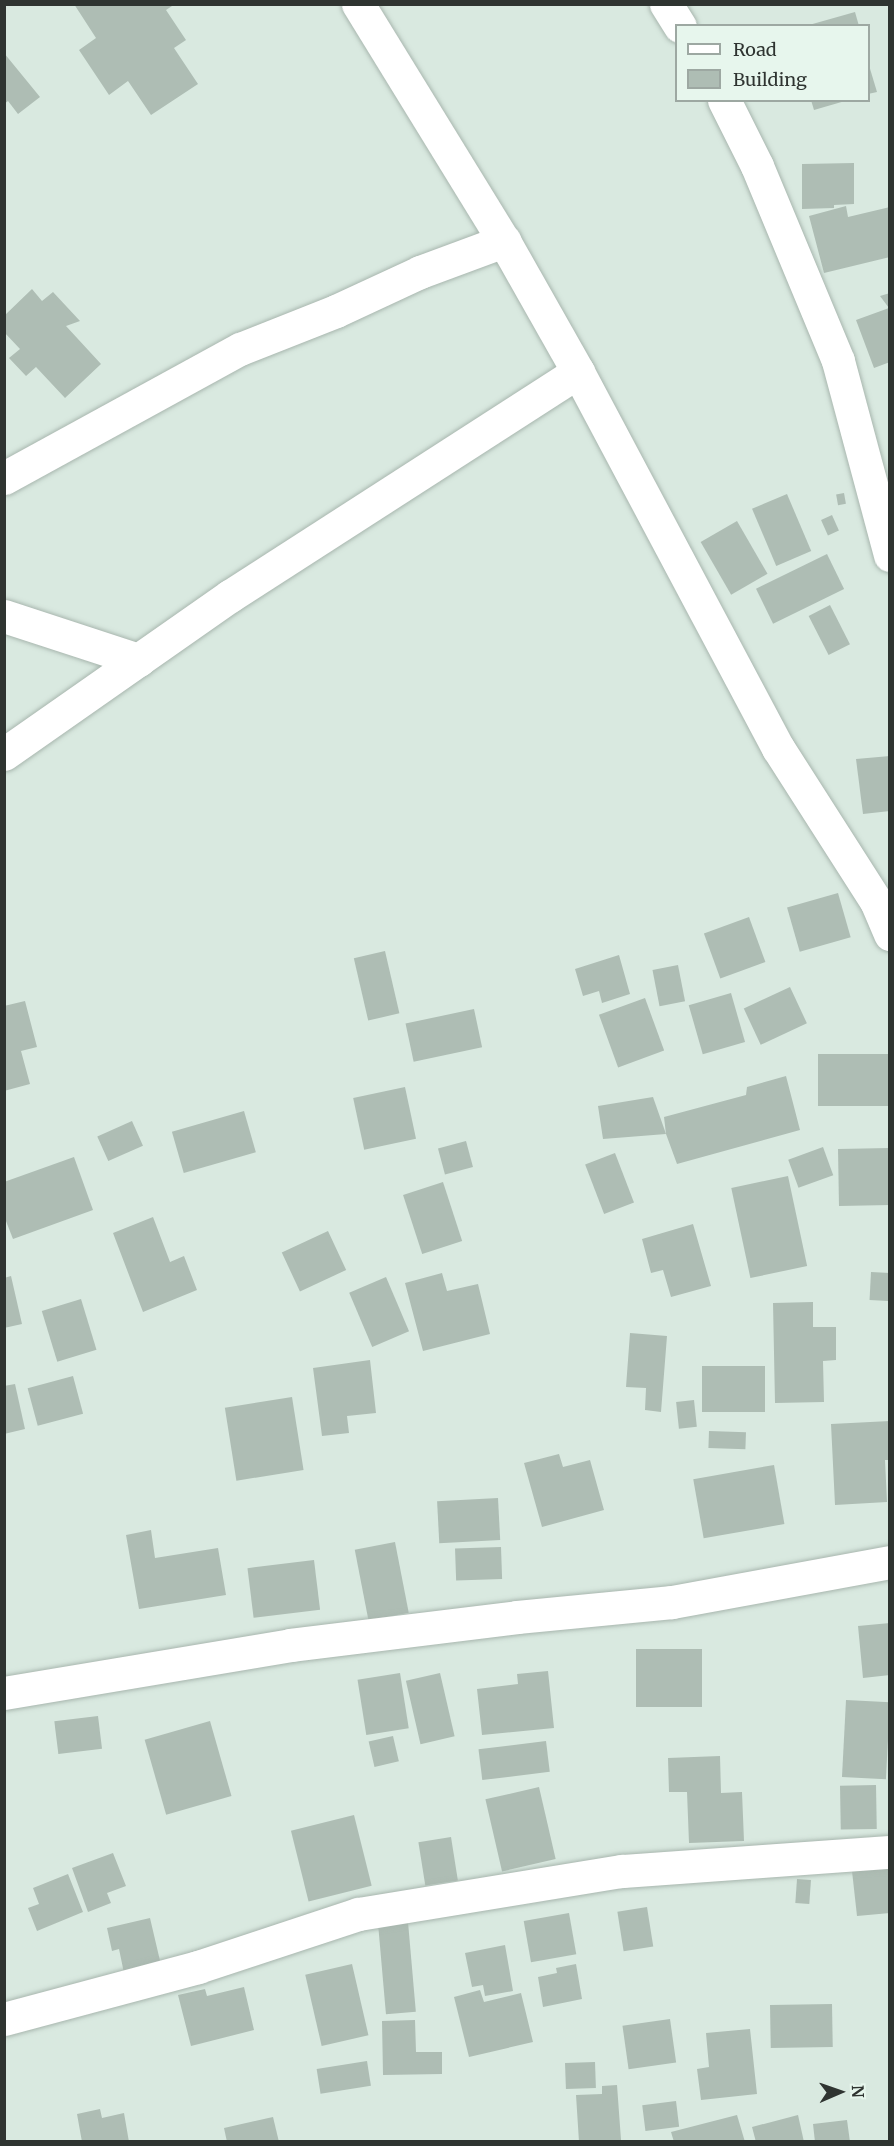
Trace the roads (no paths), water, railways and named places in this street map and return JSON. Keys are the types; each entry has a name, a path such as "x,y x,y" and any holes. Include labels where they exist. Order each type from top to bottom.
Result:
{"street":[{"path":"358,4 504,241 578,372 778,748 876,901 890,934"},
{"path":"666,4 679,24"},
{"path":"725,102 757,166 838,361 890,555"},
{"path":"4,478 240,349 336,311 420,272 504,241"},
{"path":"4,754 230,596 578,372"},
{"path":"4,616 139,660"},
{"path":"4,1693 290,1645 517,1617 672,1602 890,1562"},
{"path":"4,2019 198,1967 358,1914 622,1871 890,1852"}]}
